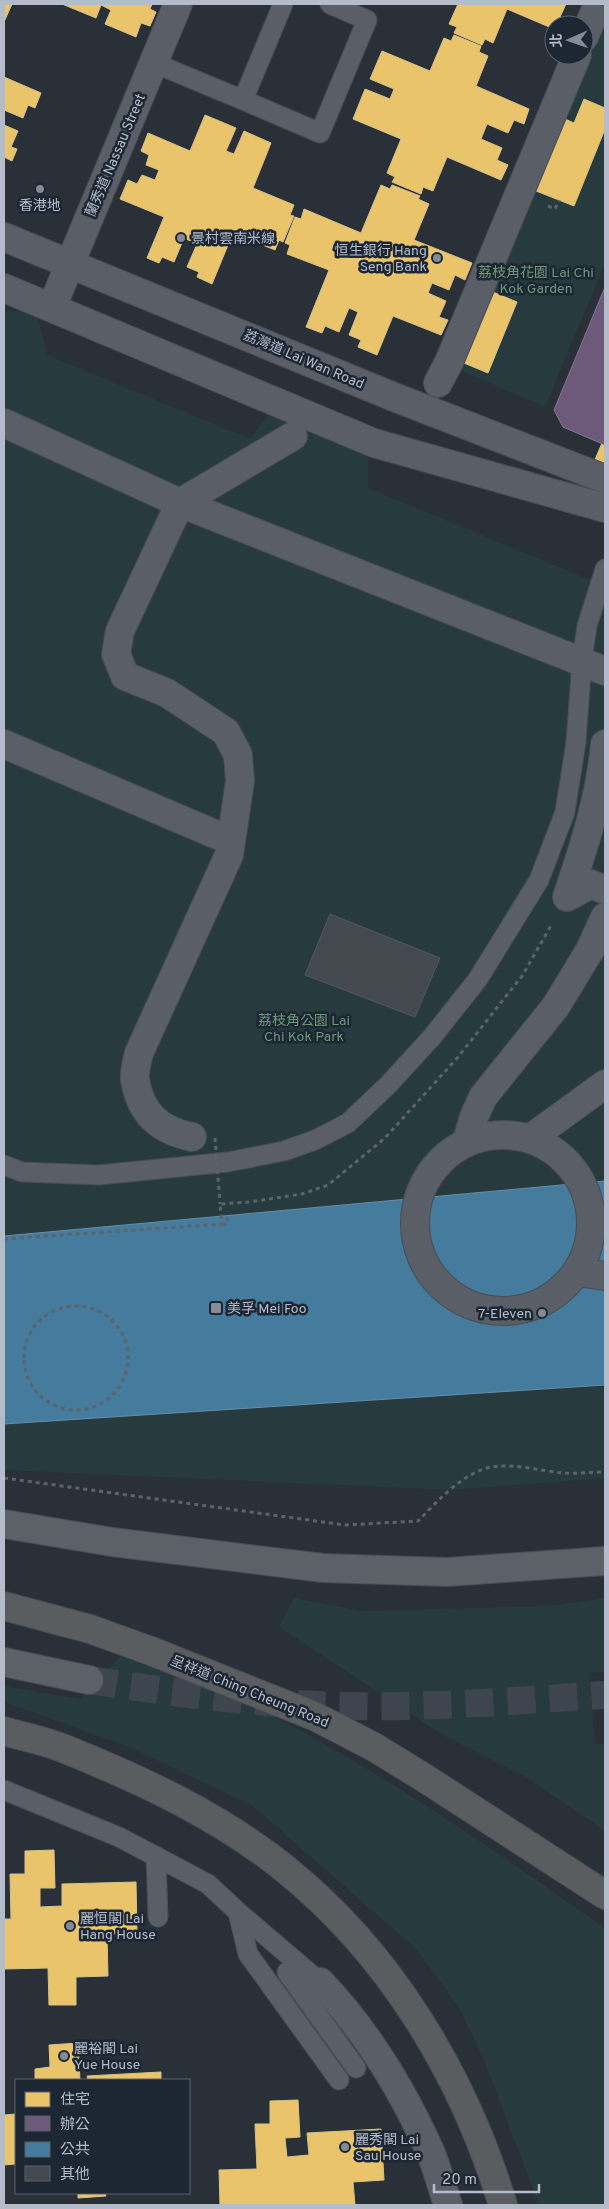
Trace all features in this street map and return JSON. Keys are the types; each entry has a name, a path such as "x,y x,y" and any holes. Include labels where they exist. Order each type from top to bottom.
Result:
{"highway":[{"name":"呈祥道 Ching Cheung Road","path":"4,1606 90,1629 144,1648 314,1716 374,1747 426,1778 605,1895"},
{"path":"4,1731 64,1749 159,1790 196,1810 284,1868 332,1913 378,1962 415,2014 444,2062 470,2112 490,2163 503,2205"}],"main road":[{"path":"4,1524 112,1542 323,1568 447,1572 558,1566 605,1561"},
{"path":"4,1662 89,1680"}],"street":[{"name":"蘭秀道 Nassau Street","path":"52,307 178,4"},
{"path":"438,384 449,362 572,65"},
{"name":"荔灣道 Lai Wan Road","path":"4,237 394,397 605,478"},
{"path":"4,288 374,443 605,508"},
{"path":"4,423 180,503 594,665"},
{"path":"204,1137 180,1134 153,1121 143,1105 135,1079 139,1053 229,855 240,781 238,755 226,732 166,693 125,676 116,654 120,630 180,503 293,436"},
{"path":"4,744 231,841"},
{"path":"605,744 602,772 589,831 567,897 591,884 605,890"},
{"path":"466,1142 483,1097 556,1006 590,950 605,917"},
{"path":"531,1138 605,1084"},
{"path":"498,1133 531,1138 559,1153 580,1178 591,1209 590,1242 577,1272 555,1296 525,1310 492,1311 461,1301 436,1280 419,1252 414,1220 421,1188 439,1160 466,1142 498,1133"},
{"path":"577,1272 605,1276"},
{"path":"320,1982 344,2006 385,2063 430,2152 448,2205"}],"lane":[{"path":"243,100 283,4"},
{"path":"154,63 320,133 367,20 330,4"},
{"path":"4,1165 22,1172 99,1175 228,1162 284,1151 315,1140 348,1123 389,1084 432,1037 478,980 539,880 565,812 576,742 594,665 587,626 605,568"},
{"path":"4,1790 119,1837 156,1863 208,1884 294,1968 356,2068"},
{"path":"156,1863 158,1917"},
{"path":"238,1912 248,1954 340,2080"},
{"path":"294,1968 320,1982"},
{"path":"270,1984 294,1968"}],"path":[{"path":"204,1137 220,1204"},
{"path":"222,1224 227,1224 227,1219 232,1218"},
{"path":"77,1306 93,1309 107,1316 119,1328 128,1358 126,1375 118,1389 107,1401 92,1408 76,1410 60,1408 46,1400 34,1389 27,1374 25,1358 27,1342 35,1327 46,1316 61,1309 77,1306"},
{"path":"4,1478 345,1525 410,1523 418,1521 459,1483 491,1467 529,1468 565,1473 605,1472"}],"green space":[{"name":"荔枝角花園 Lai Chi Kok Garden","path":"605,4 605,263 545,407 439,361 577,65 594,65 594,28"},
{"name":"荔枝角公園 Lai Chi Kok Park","path":"4,310 37,313 47,355 250,439 279,402 368,447 368,488 605,586 605,1478 451,1490 4,1470"},
{"path":"294,1598 362,1611 550,1606 605,1598 605,1672 589,1673 595,1744 605,1744 605,1831 528,1778 443,1735 279,1627"},
{"path":"123,1653 240,1700 347,1757 435,1811 605,1928 605,2205 539,2205 486,2065 459,2007 415,1948 253,1806 129,1747 4,1702 4,1686 81,1699"}],"building: 住宅":[{"path":"4,4 12,4 4,22"},
{"path":"62,4 152,4 150,9 156,12 150,26 141,23 136,37 105,24 111,10 101,5 96,18"},
{"path":"458,4 566,4 561,15 544,15 544,25 507,9 493,43 485,39 482,45 454,33 457,27 449,24"},
{"path":"454,35 481,46 479,52 488,56 476,86 529,109 524,124 514,120 508,133 487,124 481,139 502,148 497,160 508,165 501,180 447,157 433,191 423,187 421,194 392,182 395,177 387,173 401,139 353,119 365,89 390,99 394,89 370,79 382,51 430,71 444,38 451,41"},
{"path":"4,77 41,93 35,108 28,105 23,118 4,110"},
{"path":"584,99 605,108 605,129 574,206 526,187 556,115 574,123"},
{"path":"205,115 236,128 226,151 234,154 244,131 271,143 253,188 294,205 290,215 294,216 283,242 279,240 275,250 233,233 212,284 197,277 199,272 187,267 197,244 184,238 174,262 162,257 159,263 147,258 164,217 120,199 128,180 137,184 142,175 155,180 159,170 146,165 149,155 141,151 148,133 190,151"},
{"path":"4,125 18,131 11,147 17,149 12,161 4,157"},
{"path":"381,185 390,189 392,185 420,196 418,199 429,204 414,240 472,263 465,280 455,275 449,290 432,283 428,293 446,301 439,317 448,320 441,335 393,316 377,355 358,347 361,340 349,335 358,312 349,308 339,332 325,326 322,333 306,327 329,270 287,254 290,245 285,243 295,217 301,219 304,209 361,233"},
{"path":"488,290 517,302 488,373 459,361"},
{"path":"594,328 605,333 605,401 569,385"},
{"path":"605,436 605,471 591,469"},
{"name":"麗恒閣 Lai Hang House","path":"54,1850 55,1888 40,1888 40,1907 62,1906 62,1884 136,1882 137,1933 107,1934 108,1976 76,1977 76,2005 49,2005 48,1968 4,1969 4,1919 11,1919 10,1874 25,1874 25,1851"},
{"name":"麗裕閣 Lai Yue House","path":"78,2043 80,2079 35,2079 35,2069 50,2067 49,2045"},
{"name":"麗裕閣 Lai Yue House","path":"161,2072 161,2079 88,2079 87,2076"},
{"name":"麗秀閣 Lai Sau House","path":"298,2100 300,2137 285,2138 287,2157 309,2155 307,2133 381,2129 384,2180 353,2182 355,2205 220,2205 219,2170 257,2169 255,2124 270,2124 270,2101"},
{"path":"15,2114 15,2164 4,2165 4,2115"},
{"path":"78,2194 105,2194 106,2196 78,2198"}],"building: 辦公":[{"path":"605,287 605,445 563,427 554,410"}],"building: 公共":[{"path":"605,1181 605,1385 4,1424 4,1236"}],"building: 其他":[{"path":"330,914 440,958 415,1017 305,975"}],"tunnel":[{"path":"89,1680 220,1698 319,1705 447,1705 605,1695"}],"place":[{"name":"香港地","path":"40,189"},
{"name":"景村雲南米線","path":"181,238"},
{"name":"恒生銀行 Hang Seng Bank","path":"437,258"},
{"name":"美孚 Mei Foo","path":"216,1308"},
{"name":"7-Eleven","path":"542,1313"},
{"name":"麗恒閣 Lai Hang House","path":"70,1926"},
{"name":"麗裕閣 Lai Yue House","path":"64,2056"},
{"name":"麗秀閣 Lai Sau House","path":"345,2147"}]}
